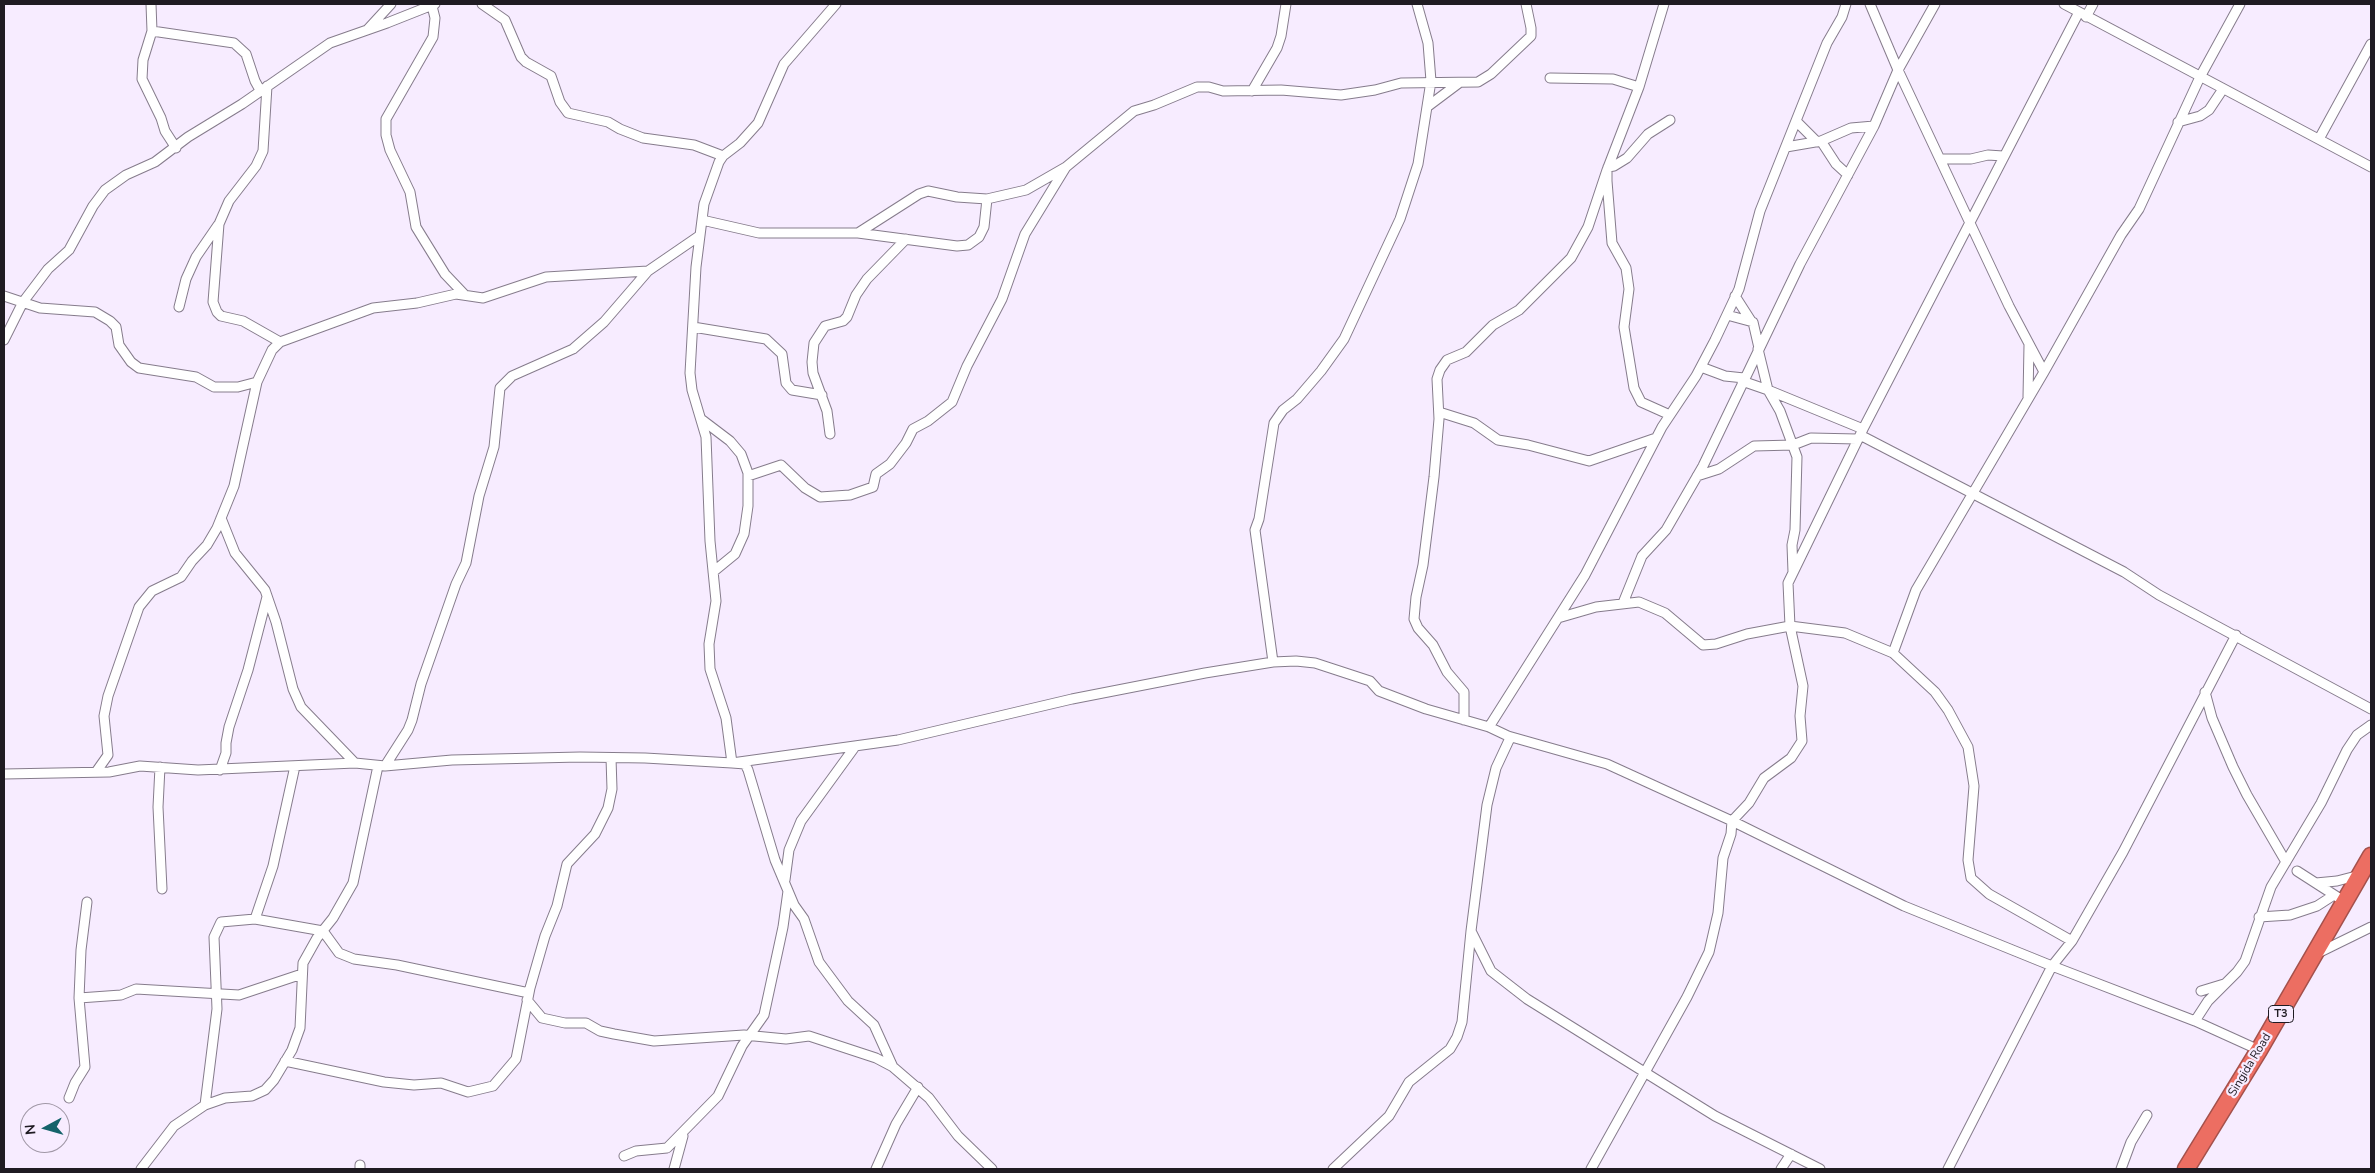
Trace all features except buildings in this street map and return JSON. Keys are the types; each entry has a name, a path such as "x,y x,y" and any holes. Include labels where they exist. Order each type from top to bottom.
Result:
{"highway":[{"name":"Singida Road","path":"2186,1169 2315,954 2340,899 2361,874 2371,856"}],"street":[{"path":"150,4 152,31 143,60 142,79 161,118 165,131 176,148"},
{"path":"368,29 391,4"},
{"path":"482,4 500,16 508,25 521,57 526,62 551,76 560,102 568,112 608,122 643,138 694,145 723,156"},
{"path":"732,763 726,718 710,668 709,644 716,601 710,540 706,437 695,404 691,382 699,236 710,181 723,156 758,123 784,64 836,4"},
{"path":"1252,91 1277,48 1286,4"},
{"path":"1273,662 1255,530 1259,519 1274,423 1283,410 1297,398 1321,371 1344,339 1400,219 1418,164 1431,81 1428,43 1417,4"},
{"path":"858,233 919,194 928,191 957,198 987,199 1026,190 1066,167 1134,111 1154,105 1197,87 1209,87 1223,91 1281,90 1341,95 1376,90 1401,83 1431,81 1478,82 1483,80 1525,44 1531,36 1526,4"},
{"path":"1464,720 1464,692 1447,672 1433,645 1418,628 1414,619 1433,484 1439,412 1436,388 1440,370 1447,360 1466,352 1493,325 1510,317 1524,306 1571,258 1588,227 1639,87 1664,4"},
{"path":"1489,728 1586,575 1656,438 1701,367 1727,315 1743,276 1760,211 1827,43 1842,18 1846,4"},
{"path":"1870,4 1940,160 2028,343 2044,372"},
{"path":"1623,603 1642,556 1666,530 1697,476 1800,264 1874,126 1898,70 1935,4"},
{"path":"2064,4 2371,167"},
{"path":"1591,1169 1646,1071 1709,952 1718,913 1723,858 1731,834 1732,820 1749,803 1764,778 1791,758 1802,741 1800,716 1803,686 1790,626 1787,594 1788,583 1860,434 2003,156 2083,15 2094,4"},
{"path":"1893,653 1904,618 1916,590 2028,400 2121,235 2139,209 2200,77 2240,4"},
{"path":"4,340 22,302 48,269 69,250 93,206 105,190 126,175 155,162 330,42 434,5 433,37 386,119 386,135 390,150 410,192 416,227 444,274 464,294"},
{"path":"152,31 234,43 246,54 254,81 264,88"},
{"path":"2319,139 2371,44"},
{"path":"1550,78 1613,79 1639,87"},
{"path":"1427,107 1459,83"},
{"path":"179,307 186,279 196,257 219,224 229,201 256,166 263,151 264,88"},
{"path":"2178,122 2189,121 2204,113 2216,101 2223,89"},
{"path":"1608,169 1627,158 1648,134 1670,120"},
{"path":"1797,122 1819,141 1836,164 1848,176"},
{"path":"1786,147 1819,141 1851,128 1874,126"},
{"path":"1940,160 1988,155 2003,156"},
{"path":"748,476 781,465 806,488 820,497 850,495 873,487 876,474 890,464 906,443 913,429 928,422 952,402 967,366 1002,299 1025,234 1066,167"},
{"path":"1608,169 1612,244 1626,268 1629,289 1624,327 1634,388 1641,402 1653,409 1670,414"},
{"path":"702,220 759,233 858,233 957,246 968,245 975,241 984,227 987,199"},
{"path":"219,224 214,276 214,308 221,316 243,322 280,342"},
{"path":"141,1169 174,1126 205,1105 225,1098 260,1094 270,1086 298,1037 302,1011 302,974 306,956 333,918 353,883 381,766 410,725 421,684 456,584 466,563 483,476 494,446 500,388 512,376 573,349 604,322 648,271 699,236"},
{"path":"830,434 827,411 812,362 814,343 825,326 843,321 848,317 856,295 867,279 906,239"},
{"path":"96,772 108,756 104,716 108,696 139,607 152,591 181,577 192,561 207,545 234,486 257,382 272,350 280,342 373,308 417,303 464,294 483,298 546,277 648,271"},
{"path":"4,296 40,308 95,312 110,320 116,327 119,345 139,368 196,377 214,387 238,386 257,382"},
{"path":"1735,296 1755,325 1758,349 1768,390 1780,411 1797,457 1798,472 1792,545 1794,572"},
{"path":"1727,315 1751,321"},
{"path":"693,327 766,339 782,354 786,383 792,390 822,395"},
{"path":"2028,343 2028,400"},
{"path":"1701,367 1768,390 1974,492 2124,572 2159,595 2371,709"},
{"path":"1439,412 1474,423 1498,440 1528,445 1588,460 1656,438"},
{"path":"701,419 730,441 741,454 748,476 748,506 744,534 735,554 713,572"},
{"path":"1697,476 1719,469 1754,446 1793,445 1811,438 1860,434"},
{"path":"221,518 235,553 265,590 276,622 293,689 301,707 355,763"},
{"path":"220,770 226,753 229,727 248,670 267,597"},
{"path":"1558,618 1623,603 1639,602 1665,613 1703,645 1716,644 1756,632 1790,626 1845,633 1893,653 1935,692 1948,710 1968,747 1974,786 1968,860 1971,878 1989,894 2072,941"},
{"path":"1948,1169 2052,966 2072,941 2169,766 2205,692 2236,635"},
{"path":"732,763 854,748 965,726 1072,699 1273,662 1315,663 1350,672 1370,681 1378,691 1426,709 1489,728 1508,736 1607,764 1732,820 1904,906 2195,1021 2259,1050"},
{"path":"2205,692 2212,718 2233,767 2255,810 2286,862"},
{"path":"2195,1021 2208,1001 2237,972 2245,961 2271,887 2321,803 2346,750 2358,735 2371,725"},
{"path":"1333,1169 1389,1116 1409,1082 1450,1048 1462,1022 1487,805 1496,768 1510,738 1508,736"},
{"path":"624,1156 636,1151 667,1148 685,1132 718,1096 749,1035 764,1014 781,936 789,850 801,822 854,748"},
{"path":"285,1061 384,1082 414,1085 441,1083 468,1092 492,1086 516,1059 528,996 545,936 557,906 567,864 595,834 608,808 612,789 611,758"},
{"path":"4,774 110,772 140,766 185,770 355,763 381,766 452,760 611,758 744,764 755,789 760,816 786,887 804,919 816,956 852,1007 874,1025 893,1067"},
{"path":"255,919 273,866 295,766"},
{"path":"160,767 158,807 162,889"},
{"path":"2297,871 2340,899"},
{"path":"2316,883 2336,881 2361,874"},
{"path":"2260,917 2290,915 2340,899"},
{"path":"69,1098 75,1083 85,1067 79,998 81,950 87,902"},
{"path":"205,1105 215,1036 214,936 221,922 255,919 323,931 339,953 354,959 397,965 528,996 542,1018 549,1020 579,1022 600,1031 654,1041 749,1035 786,1039 809,1036 876,1058 893,1067 918,1087 929,1098 958,1136 992,1169"},
{"path":"2315,954 2371,927"},
{"path":"1471,931 1491,972 1527,999 1646,1071 1715,1116 1820,1169"},
{"path":"79,998 121,995 136,989 239,995 302,974"},
{"path":"2202,991 2224,984"},
{"path":"876,1169 896,1124 918,1087"},
{"path":"2121,1169 2131,1142 2147,1115"},
{"path":"674,1169 677,1151 685,1132"},
{"path":"1781,1169 1791,1154"}]}
